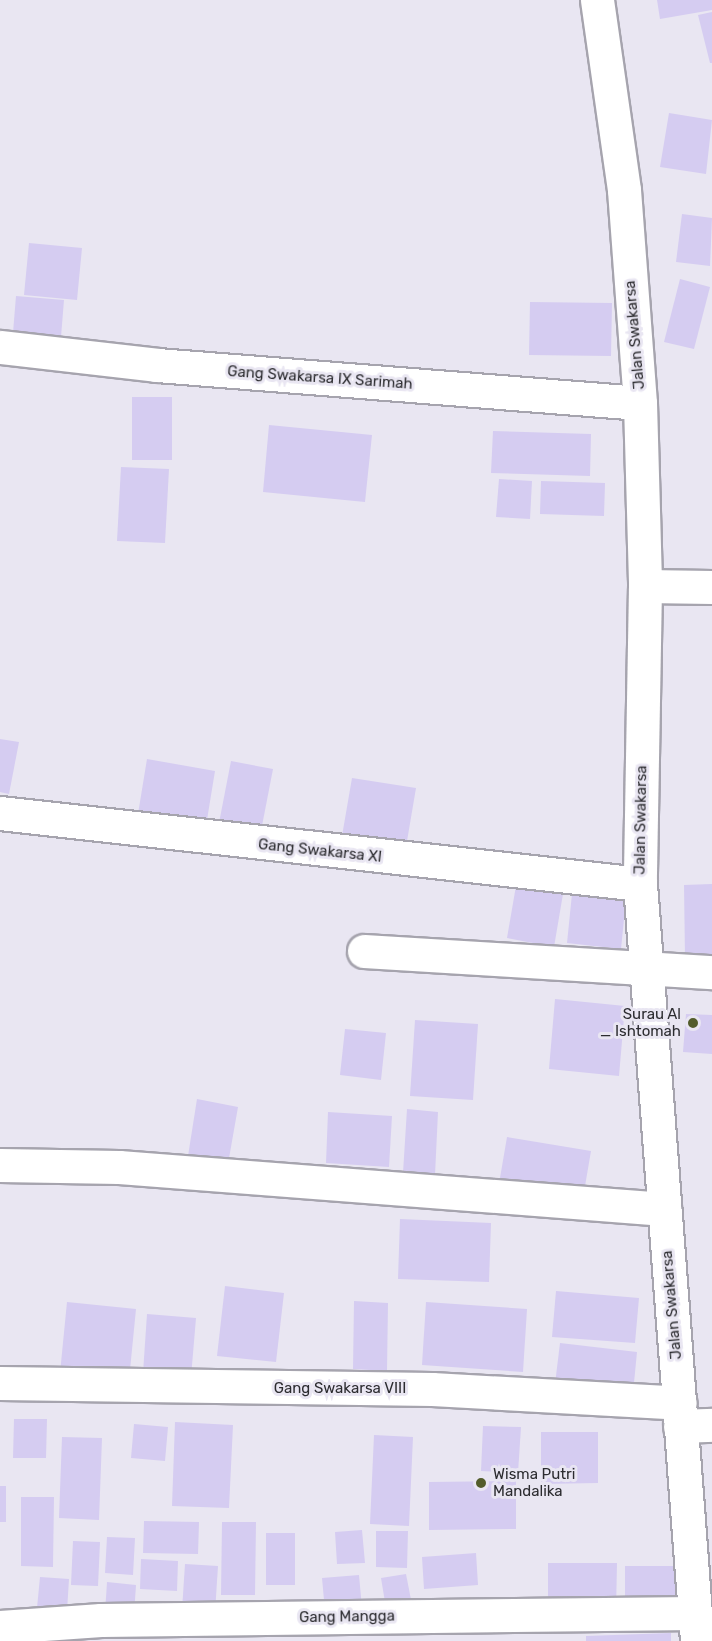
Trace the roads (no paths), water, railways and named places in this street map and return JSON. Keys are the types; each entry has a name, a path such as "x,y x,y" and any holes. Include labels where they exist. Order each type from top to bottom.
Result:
{"street":[{"name":"Jalan Swakarsa","path":"597,0 624,190 654,586 640,884 664,1209 696,1420 696,1627"},
{"name":"Gang Swakarsa IX Sarimah","path":"0,347 157,365 640,403"},
{"path":"654,586 712,587"},
{"name":"Gang Swakarsa XI","path":"0,813 640,884"},
{"path":"364,951 709,972"},
{"path":"0,1165 119,1167 664,1209"},
{"name":"Gang Swakarsa VIII","path":"0,1383 432,1389 696,1420"},
{"name":"Gang Mangga","path":"0,1627 112,1620 696,1627"}],"place":[{"name":"Surau Al _ Ishtomah","path":"693,1023"},
{"name":"Wisma Putri Mandalika","path":"481,1483"}]}
